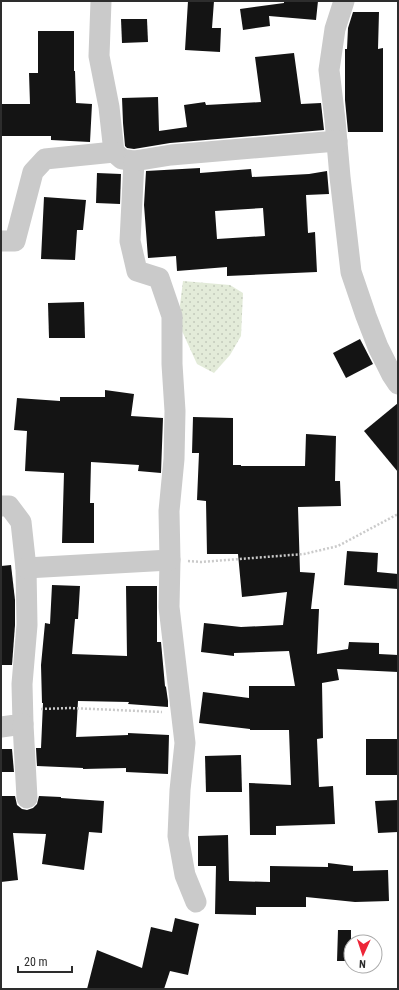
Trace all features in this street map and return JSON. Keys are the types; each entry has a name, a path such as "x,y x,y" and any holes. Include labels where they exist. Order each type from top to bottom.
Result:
{"street":[{"path":"101,1 99,56 109,107 114,152 122,159 134,161 172,155 337,141"},
{"path":"344,1 335,29 329,70 351,272 378,347 398,384"},
{"path":"1,241 15,241 33,172 45,159 114,152"},
{"path":"134,161 130,241 137,271 158,278 172,316 175,427 174,459 169,511 169,607 184,744 178,836 185,875 196,902"},
{"path":"1,506 9,506 21,522 26,568 27,625 23,660 23,716 27,798"},
{"path":"26,568 80,564 122,564 170,560"},
{"path":"1,727 23,716"}],"path":[{"path":"170,560 201,562 304,554 338,546 398,514"},
{"path":"23,716 70,708 181,713"}],"green space":[{"path":"183,281 230,285 243,293 241,336 230,355 214,373 197,364 182,331 180,305"}],"building":[{"path":"188,1 214,1 212,28 221,28 220,52 185,50"},
{"path":"284,1 318,1 316,20 269,16 270,26 243,30 240,9 284,3"},
{"path":"353,12 379,12 378,49 383,48 383,132 348,132 345,100 345,49 347,49 348,28"},
{"path":"121,19 147,19 148,42 122,43"},
{"path":"38,31 74,31 76,103 92,104 90,142 51,140 51,136 1,136 1,104 30,104 29,73 38,73"},
{"path":"294,53 301,104 321,103 324,130 170,143 134,149 127,148 125,146 122,98 158,97 159,131 187,127 184,105 205,102 206,105 261,102 255,57"},
{"path":"200,168 200,173 251,169 252,177 309,174 327,171 329,194 306,195 308,233 315,232 317,272 227,276 227,267 177,271 176,256 148,258 144,205 146,171","holes":["263,208 265,236 217,239 215,211"]},
{"path":"97,173 121,174 120,204 96,203"},
{"path":"44,197 86,200 83,230 77,230 75,260 41,259"},
{"path":"84,302 85,338 49,338 48,303"},
{"path":"360,339 373,364 346,378 333,353"},
{"path":"105,390 134,394 131,416 163,418 161,473 138,471 139,465 91,462 90,503 94,503 94,543 62,543 64,473 25,471 27,431 14,430 17,398 60,401 60,397 105,397"},
{"path":"398,403 398,472 364,431"},
{"path":"193,417 233,418 233,465 305,466 306,434 336,436 335,481 340,481 341,506 298,507 300,572 315,573 311,609 319,609 317,654 348,649 349,642 379,643 379,654 398,655 398,672 337,669 339,680 322,683 323,738 317,739 319,787 333,786 335,824 276,826 276,835 250,835 249,783 291,785 289,730 250,730 199,723 203,692 249,698 249,686 295,686 289,651 234,653 234,656 201,652 204,623 241,627 283,625 287,592 242,597 238,554 207,554 206,501 197,500 199,453 192,453"},
{"path":"347,551 378,553 377,572 398,574 398,589 344,585"},
{"path":"11,565 15,600 12,665 1,665 1,566"},
{"path":"52,585 80,586 78,619 75,619 72,654 127,656 126,586 157,586 157,642 161,642 168,707 128,704 129,702 78,701 76,737 128,735 128,733 169,735 168,774 126,772 126,768 83,769 37,766 36,748 41,748 43,703 41,665 45,623 50,624"},
{"path":"366,739 398,739 398,775 366,775"},
{"path":"1,749 12,749 14,772 1,772"},
{"path":"241,755 242,792 206,792 205,756"},
{"path":"2,796 15,796 17,805 22,809 27,810 33,808 37,804 39,796 104,801 102,833 89,832 84,870 42,864 46,834 13,833 18,880 1,882"},
{"path":"398,800 398,832 378,833 375,801"},
{"path":"228,835 229,881 270,882 270,866 328,867 328,863 353,866 353,871 388,870 389,901 355,902 306,897 306,907 256,907 256,915 215,914 216,866 198,866 198,836"},
{"path":"175,918 199,924 188,975 170,971 164,989 87,989 97,950 142,968 151,927 172,932"},
{"path":"338,930 351,930 351,934 343,934 343,961 337,961"}]}
